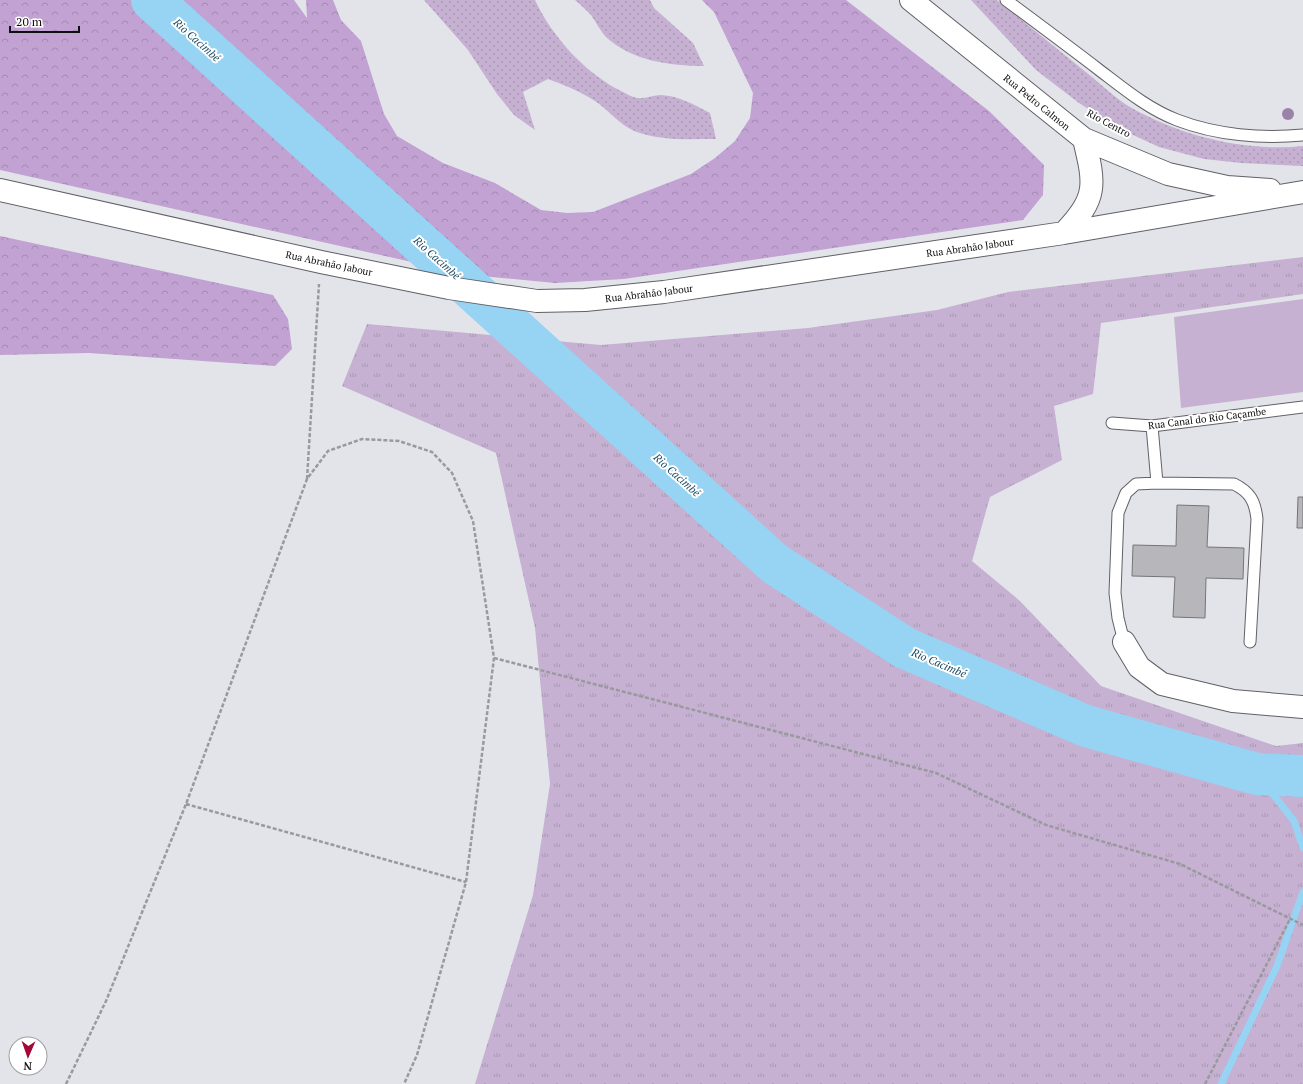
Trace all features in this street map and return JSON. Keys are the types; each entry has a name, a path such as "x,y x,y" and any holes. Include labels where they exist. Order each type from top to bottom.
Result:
{"street":[{"name":"Rua Pedro Calmon","path":"910,0 1084,140"},
{"name":"Rua Abrahão Jabour","path":"1084,140 1168,174 1227,187 1303,192"},
{"path":"1064,233 1078,218 1089,200 1092,174 1084,140"},
{"name":"Rua Abrahão Jabour","path":"0,190 321,262 449,288 537,301 585,300 664,292 1064,233 1303,192"},
{"path":"1124,642 1139,666 1162,684 1233,701 1303,707"}],"lane":[{"path":"1006,0 1135,97 1176,120 1208,130 1239,134 1290,136 1303,135"},
{"name":"Rua Canal do Rio Caçambe","path":"1112,423 1152,426 1303,407"},
{"path":"1152,426 1157,483"},
{"path":"1124,642 1118,618 1115,592 1118,513 1126,493 1136,484 1157,483 1234,484 1245,489 1252,497 1257,518 1250,642"}],"path":[{"path":"307,479 321,262"},
{"path":"66,1084 106,1001 186,804 307,479 328,451 362,439 399,441 432,452 452,473 473,521 494,658 466,882 417,1054 404,1084"},
{"path":"494,658 936,772 1046,825 1180,864 1303,925"},
{"path":"186,804 466,882"},
{"path":"1205,1084 1290,919"}],"green space":[{"path":"0,0 294,0 307,18 306,0 333,0 341,20 361,41 384,114 397,136 443,163 495,183 541,210 567,213 593,212 691,174 715,158 735,141 750,118 753,93 714,12 702,0 846,0 989,111 1044,165 1043,195 1023,220 624,279 555,283 470,275 0,170"},
{"path":"424,0 535,0 542,14 561,41 583,65 596,75 635,98 661,95 674,97 687,101 710,113 716,139 668,138 649,136 634,131 589,97 572,88 548,79 523,92 535,130 514,115 497,94 468,50"},
{"path":"575,0 650,0 654,8 693,43 704,66 665,63 627,51 605,36 591,15"},
{"path":"971,0 997,0 1119,99 1130,107 1150,117 1192,134 1214,140 1258,147 1303,146 1303,166 1241,163 1204,159 1159,147 1118,128 1079,103 1036,70"},
{"path":"0,236 273,295 288,319 292,349 275,366 89,353 0,355"},
{"path":"1303,257 1303,294 1101,323 1093,394 1054,406 1062,460 990,497 972,561 1020,601 1101,686 1276,746 1303,743 1303,1084 475,1084 533,895 550,784 535,628 496,453 342,386 367,324 601,345 808,328 937,310 1008,292"},
{"path":"1303,299 1303,392 1181,408 1174,317"}],"building":[{"path":"1298,497 1303,497 1303,528 1297,528"},
{"path":"1177,505 1209,506 1207,547 1244,548 1243,579 1206,578 1205,618 1173,617 1175,577 1132,576 1133,545 1176,546"}],"waterway":[{"name":"Rio Cacimbé","path":"152,0 775,564 905,648 1086,726 1257,774 1303,776"},
{"path":"1257,774 1294,821 1303,848"},
{"path":"1221,1084 1277,966 1303,892"}]}
